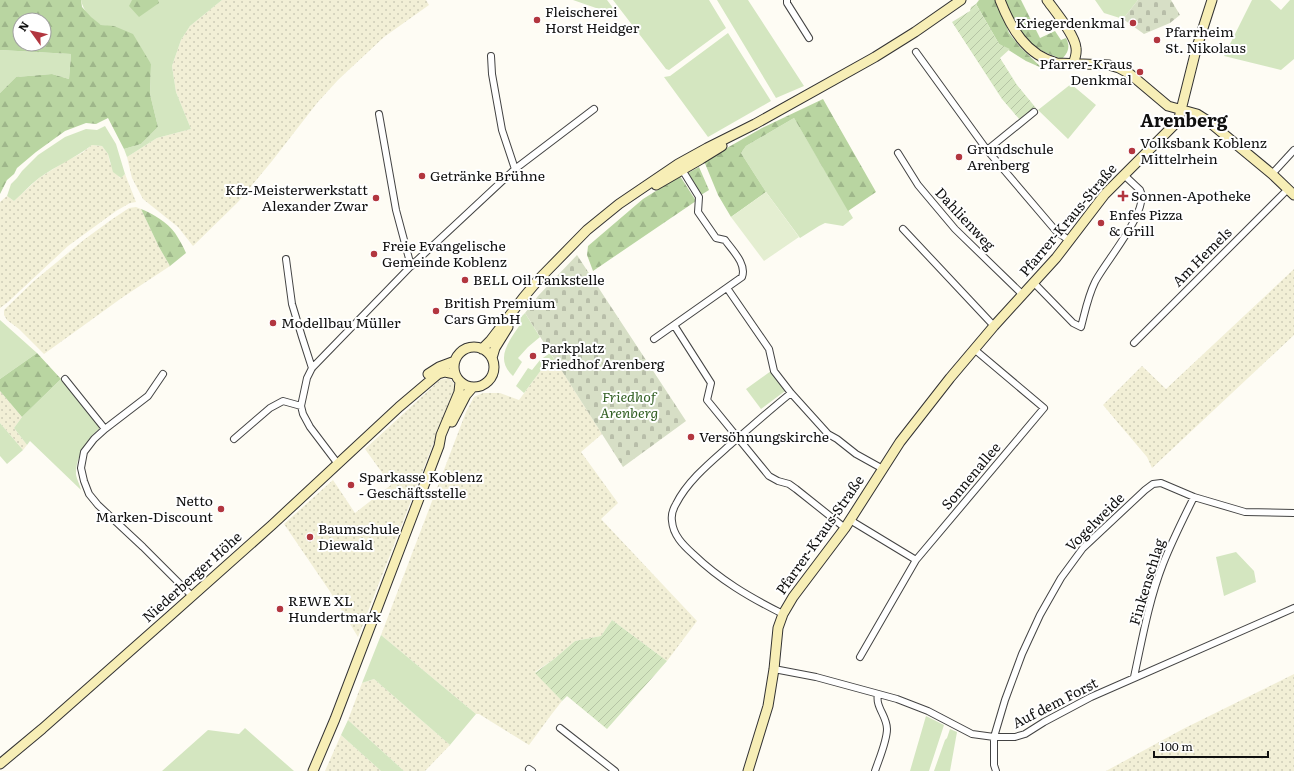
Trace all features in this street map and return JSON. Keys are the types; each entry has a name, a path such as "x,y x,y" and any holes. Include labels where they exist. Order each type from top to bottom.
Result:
{"street":[{"path":"787,0 787,3 809,38"},
{"path":"1000,0 1012,28 1021,40 1038,56 1057,63 1109,65 1119,68 1135,78 1168,106 1197,114 1208,121 1272,174 1291,192"},
{"path":"1047,0 1075,43 1076,54 1073,64"},
{"name":"Pfarrer-Kraus-Straße","path":"748,771 768,706 774,669 778,628 783,614 800,586 848,524 916,420 974,349 1070,241 1101,200 1124,175 1171,130 1181,110 1196,50 1212,0"},
{"path":"482,349 490,341 530,288 587,230 619,204 680,167 743,133 755,124 915,32 958,1"},
{"path":"916,52 987,150 1056,231 1070,241"},
{"path":"491,56 492,74 502,130 515,169"},
{"path":"338,464 310,427 303,414 301,406 307,378 312,368 410,266 515,169 594,109"},
{"path":"987,150 1034,112"},
{"path":"379,114 396,210 410,266"},
{"path":"1272,174 1294,150"},
{"name":"Dahlienweg","path":"898,153 918,184 955,229 1023,295"},
{"path":"654,339 742,277 742,264 725,240 716,238 698,212 699,197 680,167"},
{"path":"458,378 466,386 473,388 481,386 490,379 494,370 492,358 496,344 520,308 550,274 623,208 643,192 680,167"},
{"path":"1034,283 1073,323 1081,327 1094,284 1104,266 1133,224 1140,208 1142,193 1138,187 1124,175"},
{"name":"Am Hemels","path":"1134,343 1291,192"},
{"path":"903,229 994,326"},
{"path":"286,258 292,304 312,368"},
{"path":"727,288 769,349 774,371 791,393 828,434 856,454 883,469"},
{"path":"674,325 711,383 707,400 769,476 778,481 789,484 848,524 916,560"},
{"path":"439,446 441,435 459,392 455,361 460,353 473,347 482,349 492,358"},
{"name":"Sonnenallee","path":"860,657 916,560 1044,408 974,349"},
{"name":"Niederberger Höhe","path":"399,407 406,396 429,373 439,367 455,361"},
{"name":"Niederberger Höhe","path":"0,764 48,724 192,596 399,407 438,374 445,372 458,378"},
{"path":"163,374 148,396 94,439 84,452 81,468 89,494 98,505 192,596"},
{"path":"65,379 105,429"},
{"path":"313,771 335,720 439,446 466,395 473,388"},
{"path":"783,614 748,596 702,563 681,542 673,528 672,516 673,510 680,497 693,481 738,438 791,393"},
{"path":"234,439 270,408 283,401 301,406"},
{"name":"Vogelweide","path":"994,737 1007,693 1022,654 1040,615 1061,578 1083,548 1115,517 1153,484 1161,484 1194,497 1245,512 1294,513"},
{"name":"Finkenschlag","path":"1134,678 1151,601 1162,565 1178,527 1194,497"},
{"name":"Auf dem Forst","path":"774,669 816,677 908,703 928,711 972,734 1015,738 1025,734 1091,697 1294,608"},
{"path":"875,771 887,730 885,717 877,702 878,694"},
{"path":"560,728 615,771"},
{"path":"994,737 994,765 996,771"}],"shaded area":[{"path":"222,0 426,0 429,5 384,37 338,80 317,103 238,202 193,246 178,227 143,199 132,178 127,157 157,138 191,129 176,92 172,66 181,40 190,26"},
{"path":"92,145 102,146 108,154 110,163 120,178 125,174 136,202 130,203 116,211 68,246 0,308 0,202 7,196 14,201 39,178 82,153"},
{"path":"136,207 141,209 170,266 123,297 44,354 19,329 7,320 4,315 4,310 34,281 85,239 129,208"},
{"path":"1294,269 1294,335 1152,468 1147,457 1103,405 1142,366 1166,389"},
{"path":"560,368 602,434 581,452 618,503 601,519 697,621 667,661 612,620 601,636 575,641 554,659 535,672 562,701 529,745 479,714 476,714 381,635 466,412 474,397 483,393 500,393 519,400 542,369"},
{"name":"Baumschule Diewald","path":"448,378 453,382 455,388 358,637 329,590 284,524 333,480 355,513 391,485 365,449 440,380"},
{"path":"0,391 22,417 14,428 27,445 23,450 0,423"},
{"path":"1294,674 1294,771 1106,771 1183,729"},
{"path":"374,679 450,745 425,771 404,771 348,720 362,683"},
{"path":"341,735 381,771 325,771"}],"green space":[{"path":"0,0 81,0 82,7 101,25 114,26 133,34 151,64 150,94 158,127 141,144 124,149 108,118 96,124 86,123 65,131 17,168 14,174 7,180 0,194 0,93 16,77 52,74 69,79 71,54 36,52 52,52 52,12 12,12 12,51 0,50"},
{"path":"81,0 222,0 190,26 181,40 172,66 176,92 191,129 157,138 127,157 124,149 141,144 158,127 150,94 151,64 114,26 101,25 91,18"},
{"path":"132,0 158,0 159,3 139,17 129,6"},
{"path":"573,0 607,0 619,16"},
{"path":"613,0 709,0 726,28 669,70 666,69"},
{"path":"717,0 748,0 804,86 776,98"},
{"path":"979,0 997,0 1009,33 1020,47 1042,68 1026,61 999,44 976,4"},
{"path":"1005,0 1021,0 1040,38 1055,31 1061,40 1066,38 1068,48 1067,53 1063,58 1059,58 1041,50 1027,39 1018,27"},
{"path":"1095,0 1138,0 1123,19 1104,13"},
{"path":"1138,0 1171,0 1180,15 1170,23 1144,34 1123,19"},
{"path":"1252,0 1270,0 1281,10 1290,0 1294,0 1294,59 1281,70 1224,56"},
{"path":"976,4 999,44 1010,49 1000,58 1017,85 1036,108 1020,120 1002,99 952,22 970,11 971,7"},
{"path":"728,33 771,101 708,137 664,77 670,76"},
{"path":"0,50 12,51 12,52 71,54 69,79 52,74 16,77 0,93"},
{"path":"1071,84 1096,105 1068,139 1038,110"},
{"path":"823,99 876,192 848,211 794,118 746,146 741,153 766,192 731,217 718,195 704,161 762,128"},
{"path":"794,118 853,218 843,226 825,223 800,238 766,192 741,153 746,146"},
{"path":"105,126 116,144 125,174 121,178 113,172 108,154 102,146 92,145 39,178 14,201 7,196 11,184 38,155 65,137 86,129 97,130"},
{"path":"699,167 709,190 701,195 688,173"},
{"path":"680,176 696,201 593,271 587,255 588,246 643,199"},
{"path":"766,192 799,237 764,261 731,217"},
{"path":"141,209 164,222 175,233 184,248 186,253 170,266 159,247"},
{"name":"Friedhof Arenberg","path":"577,255 686,421 623,467 525,313 538,296"},
{"path":"525,313 540,337 518,358 522,362 513,376 507,369 504,362 504,356 509,342 521,323 519,319"},
{"path":"0,320 37,353 0,379"},
{"path":"37,353 61,379 22,417 0,391 0,379"},
{"path":"550,353 560,368 542,369 524,393 516,386 528,368 532,370 540,360"},
{"path":"771,371 785,391 761,409 746,389"},
{"path":"61,379 99,425 99,429 86,443 77,462 76,475 81,490 30,441 27,445 14,428 22,417"},
{"path":"0,423 23,450 7,464 0,456"},
{"path":"1236,552 1254,571 1256,582 1224,596 1216,557"},
{"path":"612,620 667,661 607,729 567,696 562,701 535,673 575,641 601,636"},
{"path":"381,635 476,714 450,745 374,679 362,683"},
{"path":"926,716 944,725 929,771 910,771"},
{"path":"348,720 404,771 381,771 341,735"},
{"path":"245,728 294,771 162,771 208,730 239,734"},
{"path":"950,729 957,732 950,771 934,771 945,740"}],"place":[{"name":"Fleischerei Horst Heidger","path":"537,20"},
{"name":"Kriegerdenkmal","path":"1133,23"},
{"name":"Pfarrheim St. Nikolaus","path":"1157,40"},
{"name":"Pfarrer-Kraus Denkmal","path":"1140,72"},
{"name":"Volksbank Koblenz Mittelrhein","path":"1132,151"},
{"name":"Grundschule Arenberg","path":"959,157"},
{"name":"Getränke Brühne","path":"422,176"},
{"name":"Sonnen-Apotheke","path":"1123,196"},
{"name":"Kfz-Meisterwerkstatt Alexander Zwar","path":"376,198"},
{"name":"Enfes Pizza & Grill","path":"1101,223"},
{"name":"Freie Evangelische Gemeinde Koblenz","path":"374,254"},
{"name":"BELL Oil Tankstelle","path":"465,280"},
{"name":"British Premium Cars GmbH","path":"436,311"},
{"name":"Modellbau Müller","path":"273,323"},
{"name":"Parkplatz Friedhof Arenberg","path":"533,356"},
{"name":"Versöhnungskirche","path":"691,437"},
{"name":"Sparkasse Koblenz - Geschäftsstelle","path":"351,485"},
{"name":"Netto Marken-Discount","path":"221,509"},
{"name":"Baumschule Diewald","path":"310,537"},
{"name":"REWE XL Hundertmark","path":"280,609"}],"district":[{"name":"Arenberg","path":"1184,121"}]}
